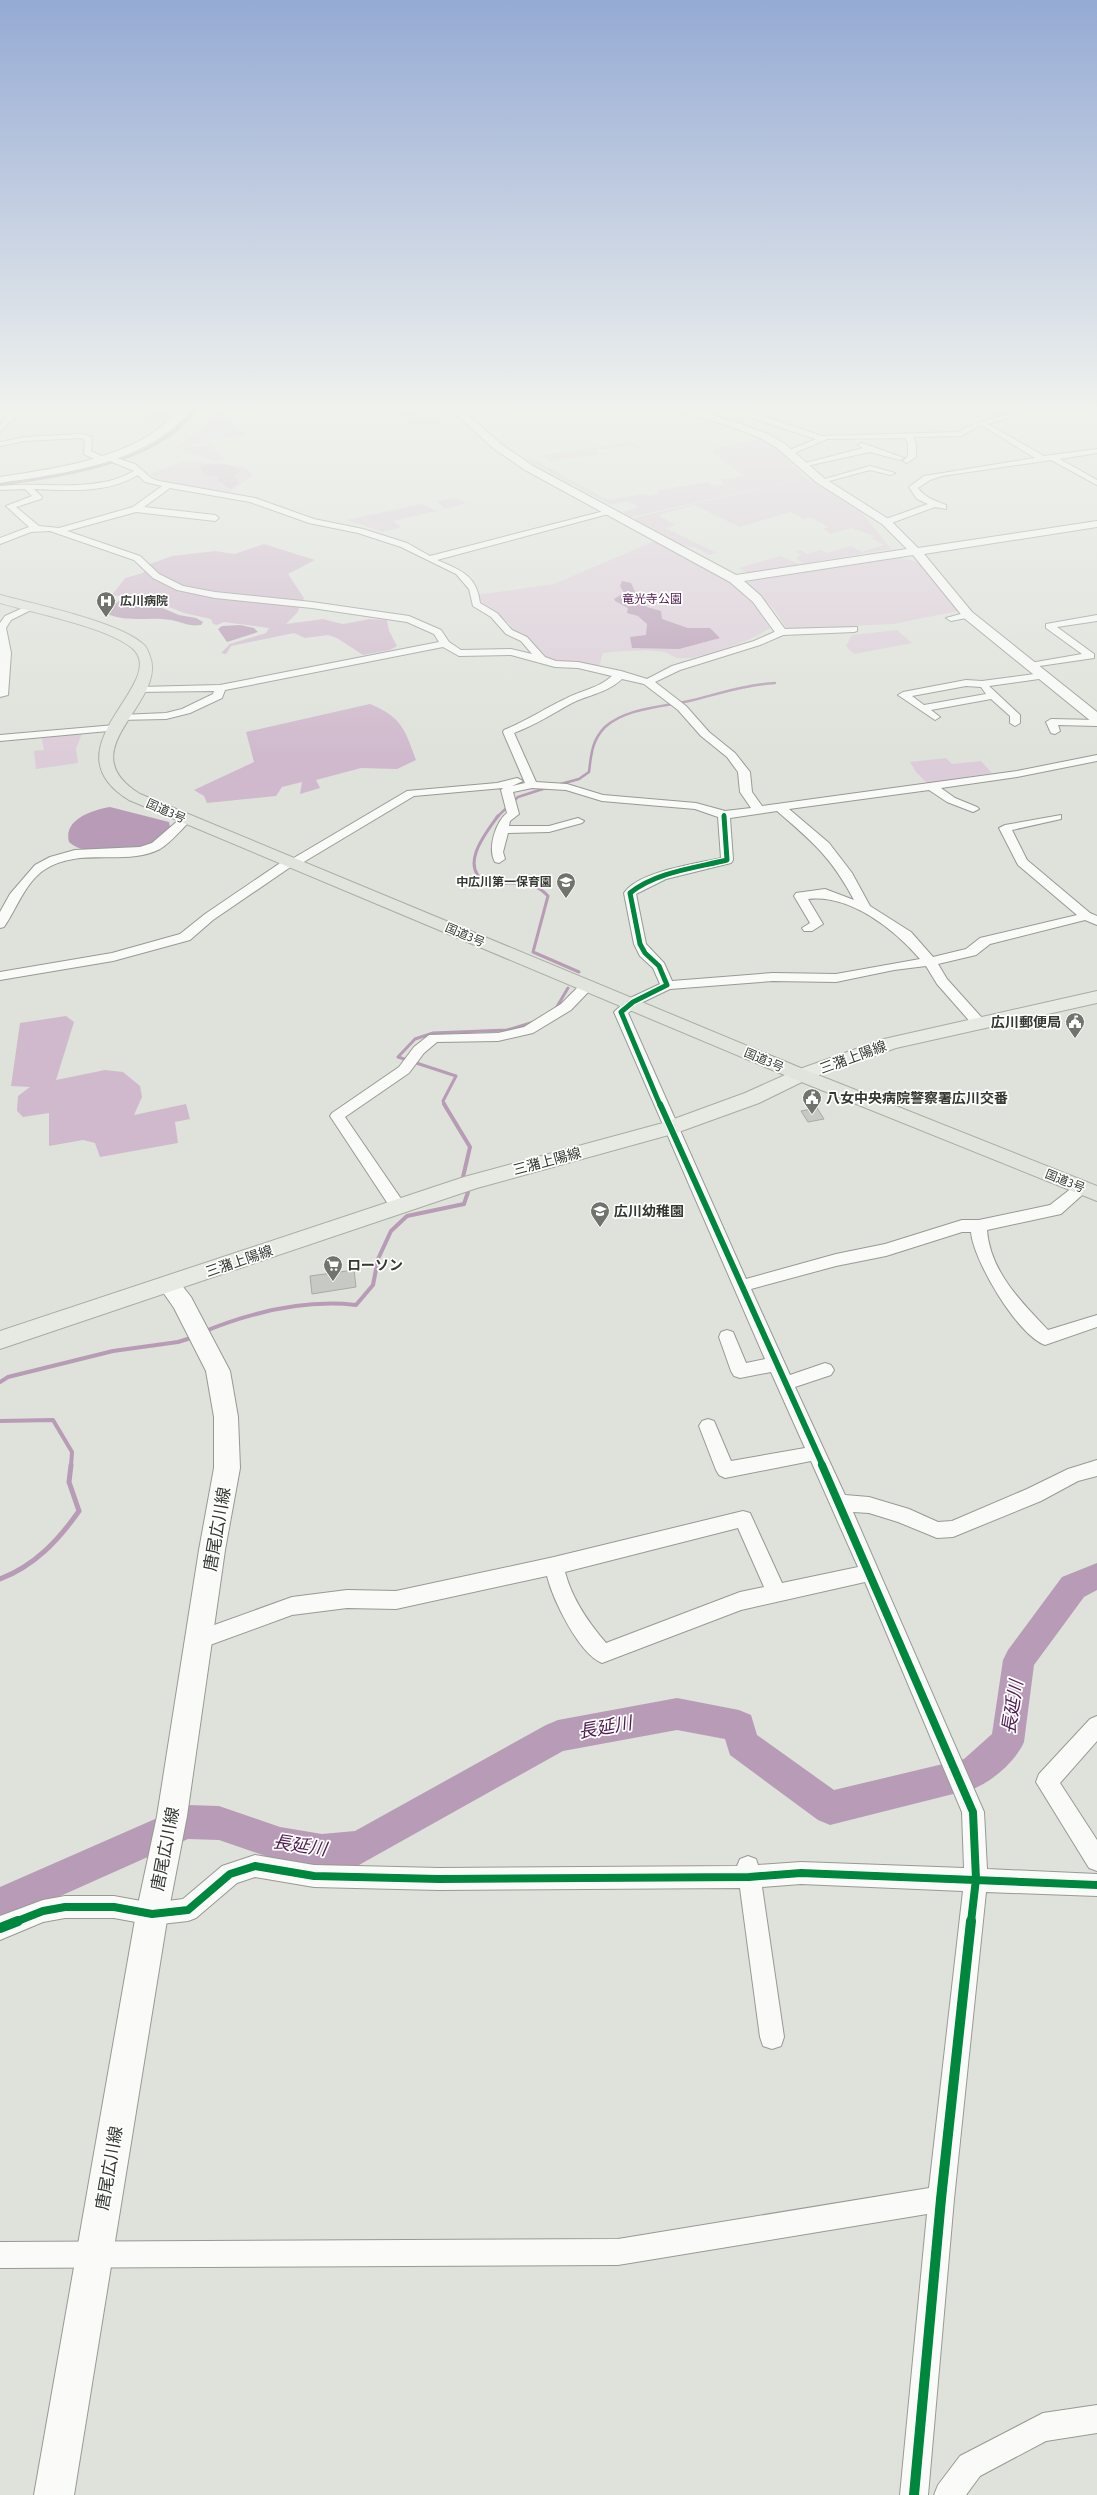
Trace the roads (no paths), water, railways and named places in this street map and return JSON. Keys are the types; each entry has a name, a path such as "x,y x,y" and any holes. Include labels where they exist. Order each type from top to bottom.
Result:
{"highway":[{"name":"国道3号","path":"0,599 117,632 130,638 139,647 146,660 146,677 105,746 105,761 111,778 130,795 185,820 801,1075 1093,1192"}],"main road":[{"name":"三潴上陽線","path":"0,1340 169,1285 466,1184 669,1128 752,1098 801,1075 891,1043 978,1022 1097,997"},
{"name":"唐尾広川線","path":"54,2495 154,1903 172,1816 227,1468 226,1417 218,1371 183,1303 169,1285"}],"street":[{"path":"29,523 36,528"},
{"path":"60,530 84,523"},
{"path":"324,523 360,531 404,545 429,559 459,572 474,589 476,604 494,615 509,632 524,639 542,658"},
{"path":"429,559 562,523"},
{"path":"632,523 734,579 757,599 781,632"},
{"path":"887,523 916,552 968,615 1097,719"},
{"path":"734,579 1097,524"},
{"path":"0,541 21,531 36,528 60,530 137,558 156,576 180,588 228,597 312,605 409,619 430,627 438,632 445,644 452,650 466,654 511,652 542,658 555,664 578,665 621,674 648,682 682,708 705,734 731,755 744,772 746,792 758,809"},
{"path":"3,695 2,683 6,653 1,628 8,618 30,608"},
{"path":"951,618 968,615"},
{"path":"1030,666 1091,656 1049,626 1097,618"},
{"path":"648,682 676,668 757,643 781,632 854,629"},
{"path":"139,690 220,688 445,644"},
{"path":"531,782 508,732 529,724 570,700 593,693 610,684 621,674"},
{"path":"935,718 903,695 966,683 981,684 1042,676"},
{"path":"981,684 992,696 1015,715 1015,723"},
{"path":"0,738 166,716 186,711 218,696 220,688"},
{"path":"923,708 992,696"},
{"path":"1055,731 1051,722 1097,723"},
{"path":"0,976 113,957 185,937 209,917 291,863 411,793 531,782 567,787 602,798 696,806 724,815 778,806 1017,774 1097,758"},
{"path":"499,859 497,852 505,820 513,814 507,790 531,782"},
{"path":"930,785 951,800 973,809"},
{"path":"778,806 826,846 846,873 865,908"},
{"path":"667,985 659,966 645,953 640,944 630,893 634,889 663,877 727,860 724,815"},
{"path":"1057,817 1005,828 1022,862 1092,919"},
{"path":"0,924 16,894 39,868 54,860 75,854 141,851 148,849 156,846 185,820"},
{"path":"503,830 549,829 578,821"},
{"path":"808,928 817,924 800,896 825,893 865,908 906,935 930,962 942,981 978,1022"},
{"path":"914,2495 942,2199 976,1879 973,1812 953,1763 785,1383 669,1128 621,1012 629,1004 667,985 773,977 836,978 894,966 930,962 971,952 986,941 1092,919"},
{"path":"398,1206 337,1116 404,1070 434,1038 498,1037 528,1030 566,1007 587,986"},
{"path":"741,1286 836,1260 886,1250 962,1226 979,1226 1055,1210 1093,1192"},
{"path":"979,1226 978,1238 986,1261 1017,1309 1045,1338 1097,1321"},
{"path":"727,1337 740,1370 776,1364"},
{"path":"785,1383 825,1370"},
{"path":"708,1426 725,1470 816,1453"},
{"path":"838,1503 869,1505 902,1515 937,1530 953,1529 1034,1495 1074,1474 1097,1468"},
{"path":"199,1640 292,1606 347,1599 396,1600 554,1566 743,1519 776,1592"},
{"path":"554,1566 557,1581 580,1627 602,1654 740,1601 869,1573"},
{"path":"1097,1726 1046,1782 1097,1860"},
{"path":"0,1928 43,1911 65,1907 114,1907 154,1903 188,1910 230,1874 255,1866 314,1876 439,1880 748,1872 976,1879 1097,1885"},
{"path":"748,1872 772,2037"},
{"path":"0,2254 618,2252 942,2199"},
{"path":"948,2495 970,2466 1043,2427 1097,2420"}],"waterway":[{"path":"557,785 579,779 589,772 597,737 605,727 623,716 645,709 689,701 742,688 775,683"},
{"path":"498,816 518,797 549,787"},
{"path":"498,816 481,841 477,850 474,860 475,868 479,876 487,883 520,883 535,886 548,896 533,952 579,972"},
{"path":"555,1010 568,988"},
{"path":"445,1105 443,1101 456,1076 398,1057 415,1039 433,1033 507,1030 534,1022"},
{"path":"203,1332 240,1318 278,1309 317,1304 356,1305 373,1285 378,1259 391,1231 407,1216 464,1204 468,1192 463,1177 470,1147 444,1104"},
{"path":"0,1382 8,1377 113,1351 178,1342 194,1337"},
{"path":"0,1421 53,1420 72,1452 71,1466"},
{"path":"0,1579 12,1574 34,1560 54,1542 79,1511 69,1482 71,1465"},
{"name":"長延川","path":"0,1905 187,1822 219,1823 280,1844 322,1851 359,1848 558,1736 677,1714 739,1726 742,1744 830,1808 973,1773 1007,1742 1019,1660 1073,1587 1097,1576"}],"place":[{"name":"広川病院","path":"106,618"},
{"name":"中広川第一保育園","path":"566,899"},
{"name":"広川郵便局","path":"1075,1039"},
{"name":"八女中央病院警察署広川交番","path":"812,1115"},
{"name":"広川幼稚園","path":"600,1228"},
{"name":"ローソン","path":"333,1282"}],"park label":[{"name":"竜光寺公園","path":"652,599"}]}
